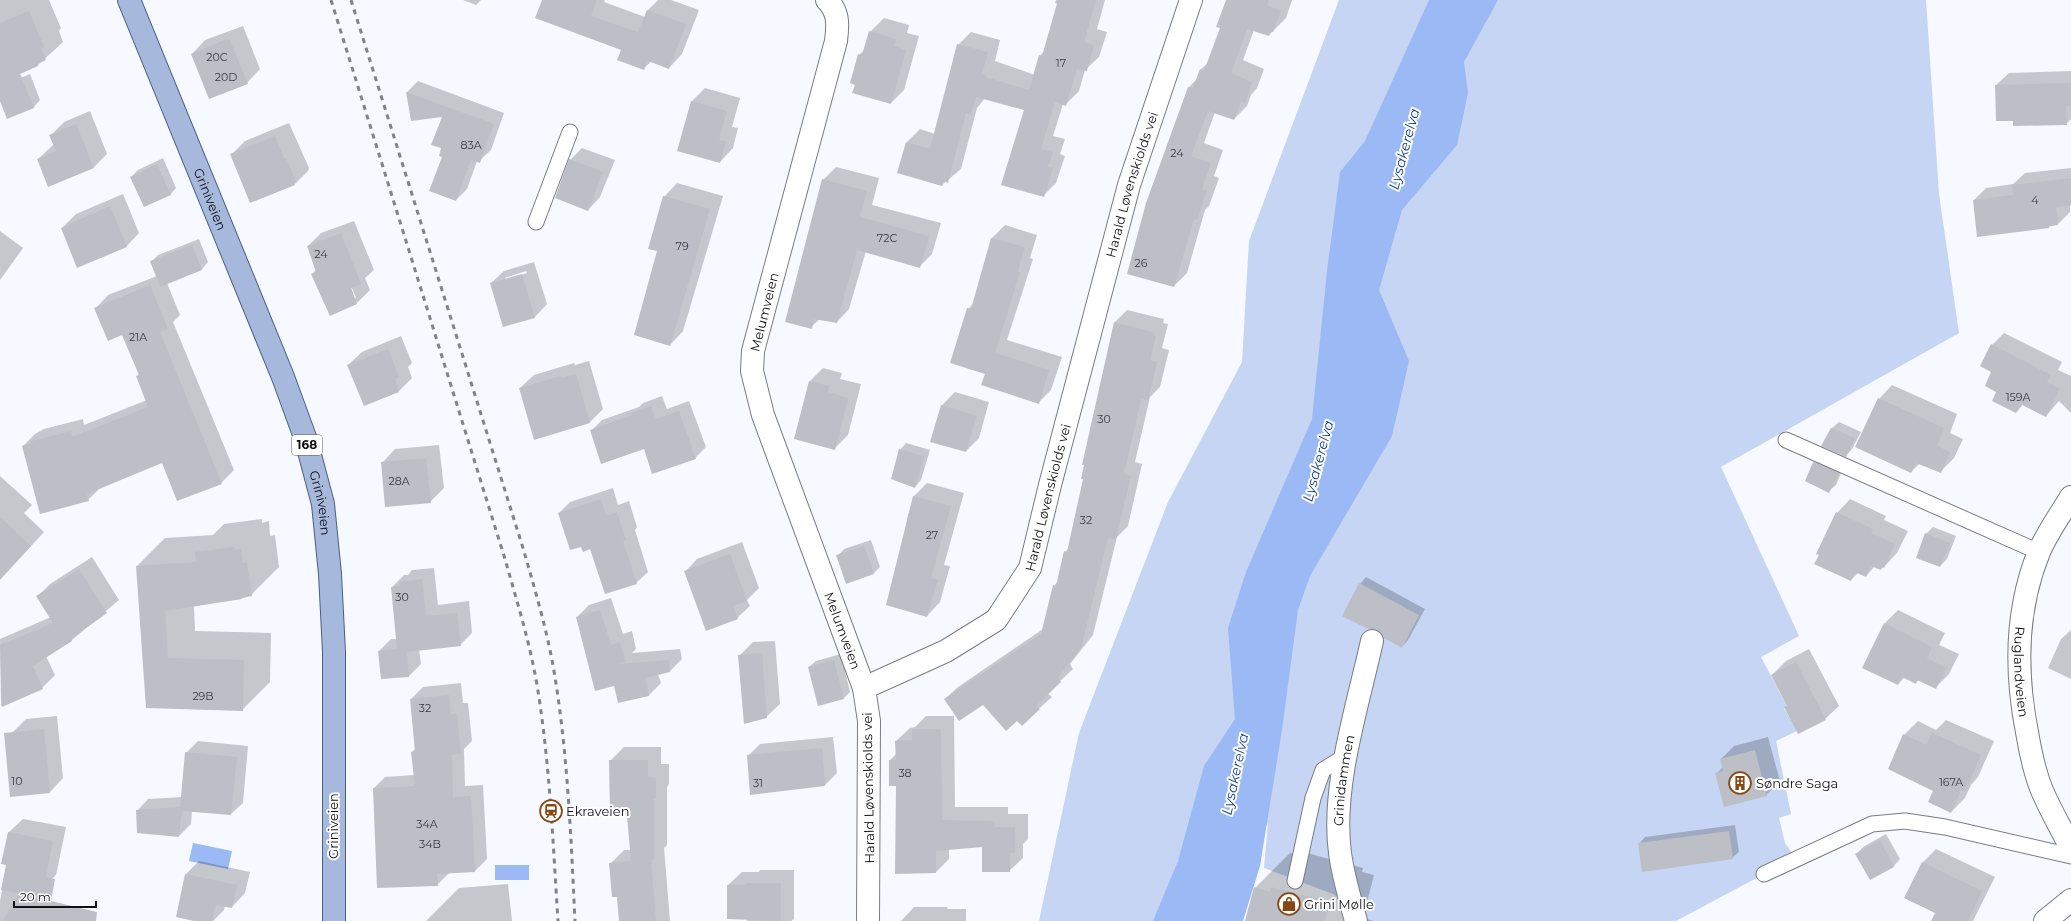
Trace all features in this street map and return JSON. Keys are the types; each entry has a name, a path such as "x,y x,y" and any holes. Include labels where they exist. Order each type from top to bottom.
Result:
{"main road":[{"name":"Griniveien","path":"129,0 283,377 306,440 323,504 333,616 334,921"}],"street":[{"name":"Melumveien","path":"827,0 833,6 837,16 838,25 836,41 753,351 752,371 763,415 864,688"},
{"name":"Harald Løvenskiolds vei","path":"868,921 870,721 864,688 946,651 996,620 1030,568 1052,477 1129,185 1191,0"},
{"name":"Ruglandveien","path":"2071,497 2039,552 2027,590 2019,628 2019,684 2030,749 2041,787 2071,848"},
{"name":"Grinidammen","path":"1356,921 1340,852 1339,808 1346,756 1372,641"},
{"path":"2045,921 2071,900"}],"lane":[{"path":"536,222 570,132"},
{"path":"1786,440 2039,552"},
{"path":"1295,881 1313,798 1323,770 1346,756"},
{"path":"1764,874 1872,824 1905,821 1944,827 2071,856"}],"shaded area":[{"path":"1339,0 1926,0 1939,194 1959,333 1721,467 1799,636 1761,657 1787,706 1784,708 1797,731 1776,741 1791,814 1779,818 1785,843 1796,859 1764,874 1676,921 1355,921 1359,910 1333,894 1264,868 1268,823 1200,917 1163,921 1039,921 1079,733 1168,502 1242,362 1249,241"}],"water":[{"name":"Lysakerelva","path":"1429,0 1498,0 1464,62 1468,93 1457,145 1402,210 1379,290 1409,361 1392,436 1310,576 1298,610 1282,730 1260,866 1243,921 1153,921 1178,861 1204,766 1235,719 1228,628 1246,572 1312,419 1327,271 1340,172 1365,141"},
{"path":"193,843 232,851 228,869 189,861"},
{"path":"495,865 529,865 529,880 495,880"}],"building":[{"path":"542,0 597,0 591,16 638,32 647,10 686,24 669,69 648,61 644,70 617,60 621,50 535,18"},
{"path":"1058,0 1096,0 1084,42 1094,45 1087,71 1077,69 1066,106 1055,102 1041,149 1053,152 1048,167 1053,168 1044,197 1001,185 1024,110 976,97 971,115 966,113 948,183 944,181 942,186 897,173 906,142 930,149 957,44 988,52 982,74 986,75 986,77 1029,90 1039,55 1042,56"},
{"path":"1226,0 1269,0 1267,5 1281,11 1273,32 1271,31 1269,36 1247,29 1231,73 1252,82 1245,103 1241,101 1234,120 1208,111 1191,156 1211,163 1202,189 1207,191 1197,220 1194,219 1174,287 1127,274 1146,203 1188,87 1193,88 1200,69 1204,71 1220,28 1216,27"},
{"path":"29,11 44,47 41,48 46,60 37,64 38,66 20,74 34,108 7,119 0,101 0,23"},
{"path":"869,31 896,39 894,46 906,50 891,104 852,93 855,85 850,83 858,54 862,55"},
{"path":"229,38 248,84 209,99 191,54"},
{"path":"2071,83 2071,106 2066,106 2067,125 2013,126 2013,121 1996,121 1995,85"},
{"path":"406,92 494,124 480,163 471,160 456,201 429,191 442,157 439,156 441,148 431,145 442,117 411,121"},
{"path":"691,101 727,111 719,140 726,141 720,163 677,151"},
{"path":"76,124 94,168 48,187 37,159 56,151 49,135"},
{"path":"275,136 296,182 294,182 295,185 250,203 230,154"},
{"path":"569,159 603,172 588,211 555,198"},
{"path":"157,164 171,195 144,207 130,177"},
{"path":"2071,178 2071,205 2056,207 2058,225 2049,226 2049,228 1977,237 1973,200 2013,195 2012,185"},
{"path":"822,179 867,191 860,217 929,236 920,268 857,250 837,323 814,319 812,329 785,322"},
{"path":"663,196 710,209 670,346 634,335 657,251 648,249"},
{"path":"110,206 127,247 77,268 61,228"},
{"path":"341,233 361,284 351,288 357,304 330,316 311,274 316,272 307,246"},
{"path":"991,238 1025,247 1018,271 1020,272 995,353 1049,370 1039,404 981,385 985,374 950,363 967,308 971,309"},
{"path":"192,245 202,270 160,287 150,261"},
{"path":"522,274 535,318 503,327 490,283"},
{"path":"150,285 168,329 160,332 222,484 177,501 162,463 87,494 89,501 40,514 22,446 31,443 31,441 71,431 72,437 148,407 136,376 139,375 122,335 108,341 94,308"},
{"path":"1114,322 1153,332 1152,335 1156,336 1150,360 1157,362 1148,400 1141,399 1124,474 1131,476 1116,539 1108,538 1081,648 1058,677 1061,682 1036,706 1040,709 1022,726 1017,721 1006,731 983,705 959,721 944,699 1041,634 1053,585 1056,586 1064,551 1067,552 1083,479 1081,479 1084,465 1082,465"},
{"path":"1991,344 2051,375 2047,382 2060,389 2046,417 2022,405 2016,413 1992,401 1996,392 1985,386 1991,372 1980,366"},
{"path":"388,349 399,377 395,379 399,392 364,406 347,365"},
{"path":"576,374 590,423 534,440 519,388 561,376 561,378"},
{"path":"809,381 829,386 828,392 848,398 835,450 794,439"},
{"path":"1878,398 1944,428 1937,446 1950,452 1941,473 1916,463 1911,473 1855,447"},
{"path":"941,405 977,416 966,452 930,442"},
{"path":"651,406 656,419 679,411 696,459 652,474 644,449 601,464 590,430 632,415 632,413"},
{"path":"1831,428 1855,438 1846,457 1821,446"},
{"path":"899,449 924,456 915,488 891,479"},
{"path":"426,458 431,503 385,507 381,462"},
{"path":"1813,462 1839,473 1829,493 1805,481"},
{"path":"913,496 951,506 931,578 938,580 927,617 886,605"},
{"path":"601,499 606,516 617,512 626,540 623,541 637,584 605,594 590,549 583,552 581,547 570,550 558,513"},
{"path":"1836,512 1873,529 1871,533 1895,544 1884,568 1882,567 1881,570 1871,566 1866,577 1855,572 1851,581 1814,564 1819,555 1816,554"},
{"path":"0,517 31,546 0,580"},
{"path":"1925,533 1950,543 1940,567 1916,558"},
{"path":"864,546 874,574 846,584 836,555"},
{"path":"234,547 235,550 241,549 243,563 247,563 252,596 241,598 242,599 165,611 168,658 244,660 243,711 146,708 136,566 196,562 195,552"},
{"path":"730,554 747,601 733,606 738,619 706,631 684,571"},
{"path":"79,569 107,613 71,639 72,641 33,666 43,689 2,707 0,645 53,623 36,596"},
{"path":"422,579 426,616 457,613 461,646 407,652 409,677 381,679 378,651 397,649 391,587 400,586 399,582"},
{"path":"1359,583 1419,615 1402,648 1384,638 1381,632 1375,629 1368,629 1342,616"},
{"path":"600,610 611,645 620,642 625,662 619,664 669,660 670,672 645,678 649,696 618,703 614,686 595,691 576,617"},
{"path":"1884,623 1932,647 1927,658 1946,668 1936,689 1917,680 1916,684 1902,677 1898,685 1862,668"},
{"path":"762,653 767,718 744,724 738,655"},
{"path":"834,660 844,699 818,706 808,667"},
{"path":"1796,662 1826,720 1798,734 1784,707 1787,706 1771,675"},
{"path":"449,695 451,714 457,714 461,754 452,755 453,797 471,796 475,872 437,874 438,886 377,888 373,788 415,786 411,752 415,751 410,699"},
{"path":"44,729 50,793 10,797 4,733"},
{"path":"912,729 941,729 942,820 994,821 995,827 1015,827 1015,853 1010,853 1010,872 982,872 982,847 936,851 936,873 895,874 896,786 889,786 889,760 896,760 895,741 912,740"},
{"path":"1932,733 1981,755 1965,792 1961,790 1951,813 1928,802 1933,791 1888,769 1903,734 1926,745"},
{"path":"822,748 825,786 750,795 747,755"},
{"name":"Søndre Saga","path":"1755,750 1767,796 1724,807 1715,773 1723,771 1720,759"},
{"path":"185,752 237,757 231,815 182,811 179,837 137,833 136,810 180,807"},
{"path":"609,760 648,760 648,777 656,778 656,799 654,799 654,859 651,860 656,921 619,921 617,897 612,897 609,863 631,861 627,816 610,816"},
{"path":"1729,831 1733,859 1642,872 1638,843"},
{"path":"8,832 53,841 46,877 55,879 51,901 97,912 96,921 3,921 19,893 1,890 6,865 1,864"},
{"path":"1880,840 1894,867 1870,880 1855,854"},
{"path":"1922,862 1982,891 1968,921 1931,921 1935,913 1904,898"},
{"path":"185,874 237,885 232,908 215,905 212,921 194,921 176,917"},
{"path":"746,883 781,883 781,921 727,919 727,885 746,885"},
{"name":"Grini Mølle","path":"1254,887 1270,892 1271,887 1329,902 1325,921 1245,921"}],"railway":[{"path":"331,0 505,559 528,641 542,720 551,806 558,921"},
{"path":"351,0 523,548 545,628 555,677 563,738 575,921"}],"place":[{"name":"Søndre Saga","path":"1740,783"},
{"name":"Ekraveien","path":"551,811"},
{"name":"Grini Mølle","path":"1289,904"}]}
